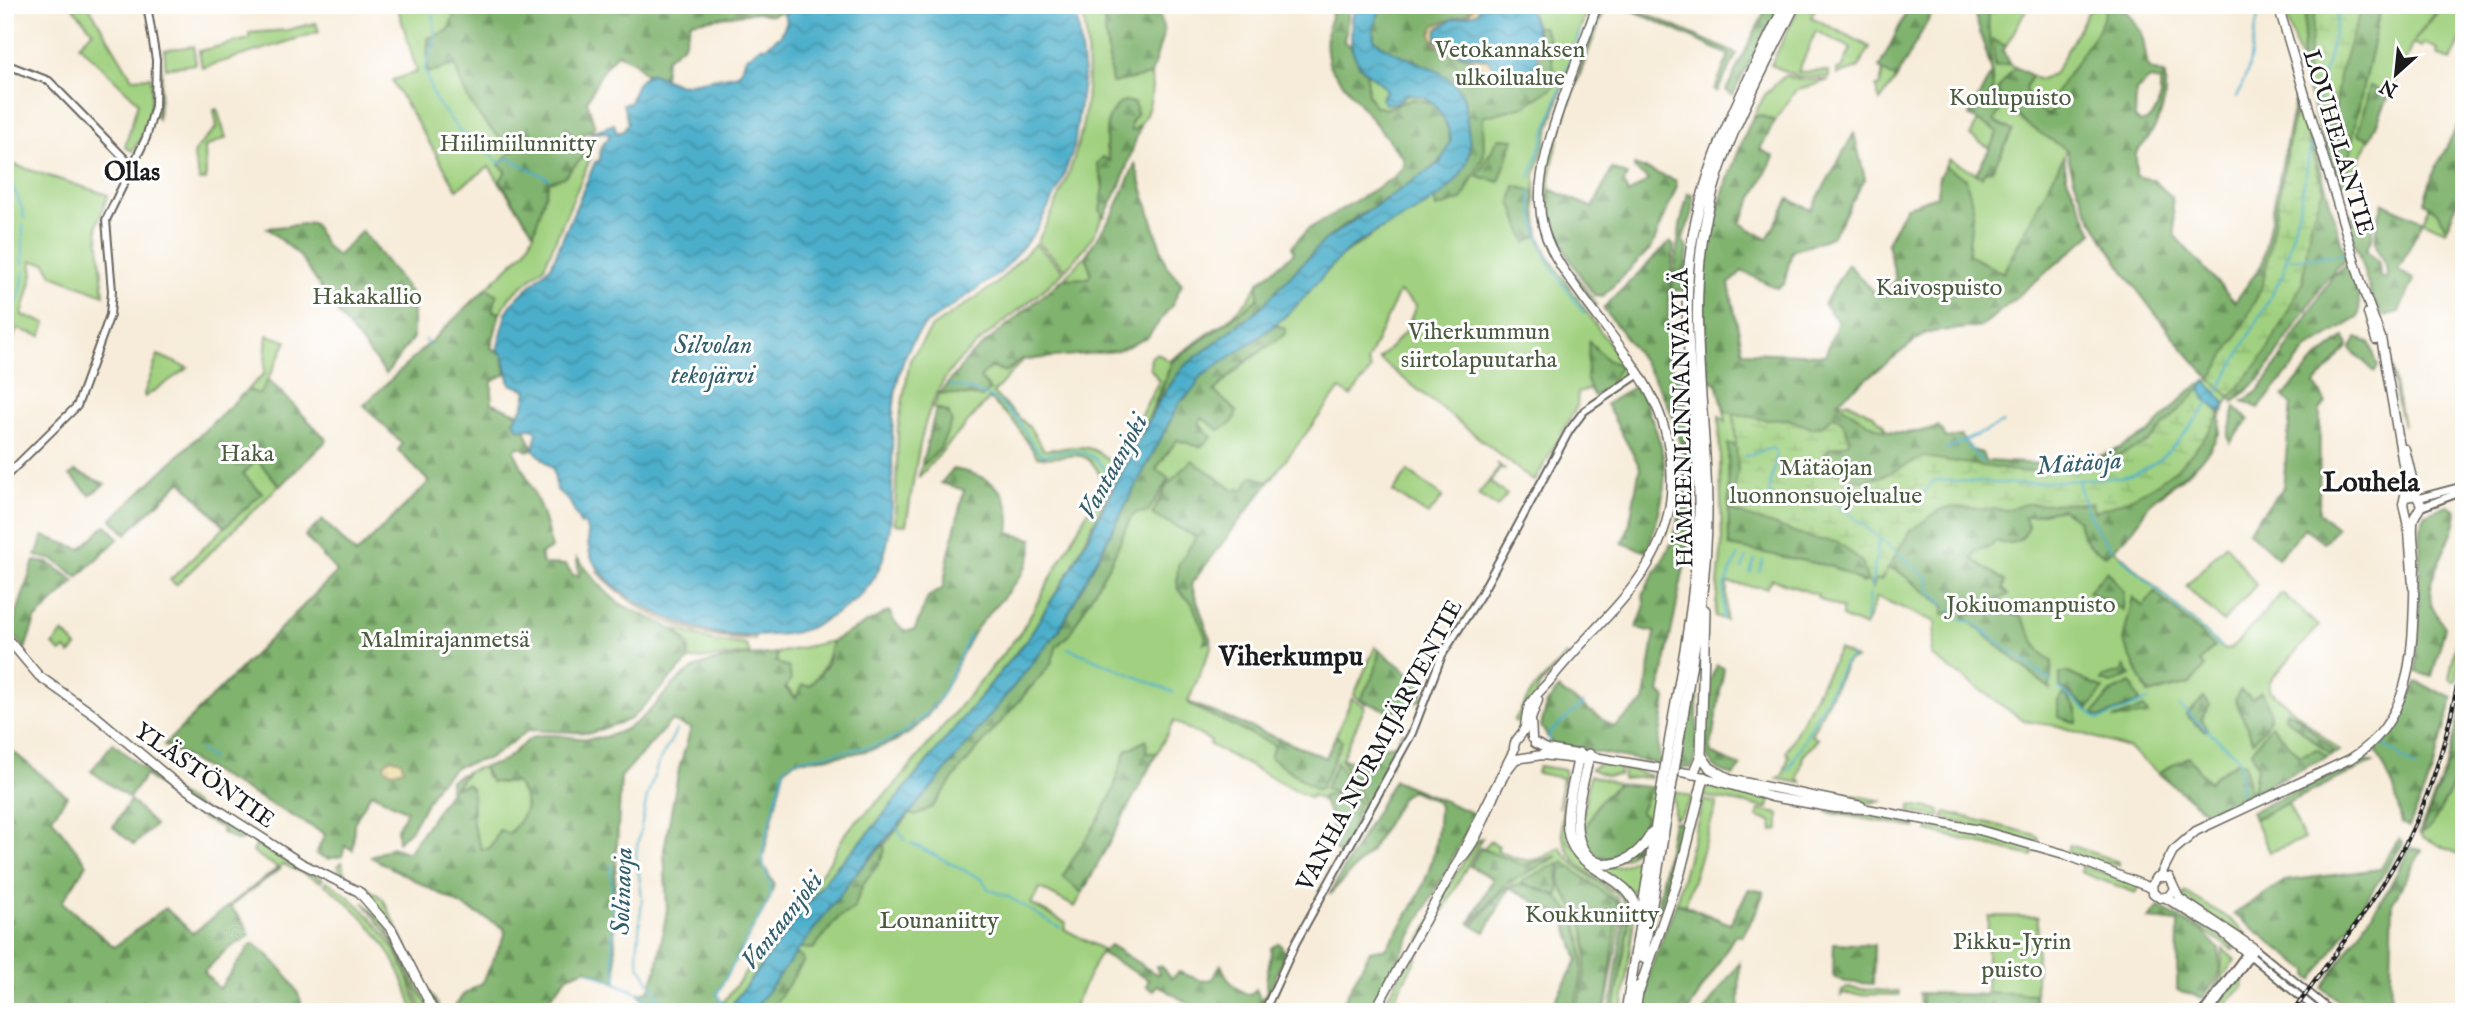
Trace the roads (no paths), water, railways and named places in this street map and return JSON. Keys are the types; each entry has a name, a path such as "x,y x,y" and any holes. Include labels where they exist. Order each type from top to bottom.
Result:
{"highway":[{"name":"HÄMEENLINNANVÄYLÄ","path":"1672,757 1698,558 1698,454 1688,302 1694,234 1704,187 1723,135 1785,5"},
{"name":"HÄMEENLINNANVÄYLÄ","path":"1635,1012 1666,795 1706,556 1706,454 1697,303 1703,234 1713,191 1732,137 1795,5"},
{"path":"1693,774 1701,755 1706,556"},
{"path":"1701,755 1710,768 1726,777"},
{"path":"1583,757 1577,831 1587,853 1613,864 1631,859 1645,845 1657,817"},
{"path":"1583,757 1569,834 1580,856 1635,898 1638,938"},
{"path":"1639,991 1680,873 1704,777"},
{"name":"HÄMEENLINNANVÄYLÄ","path":"1626,1012 1657,817 1666,795"}],"main road":[{"path":"1374,1012 1457,863 1514,750 1514,741 1521,736 1527,710 1546,685 1633,589 1654,555 1668,516 1672,458 1652,392 1559,264 1548,243 1541,218 1542,172 1597,5"},
{"name":"LOUHELANTIE","path":"2158,880 2172,851 2187,838 2246,806 2332,767 2367,746 2399,708 2406,687 2416,502 2381,346 2278,5"},
{"path":"2405,510 2416,502"},
{"name":"LOUHELANTIE","path":"2413,587 2403,504 2416,502"},
{"name":"YLÄSTÖNTIE","path":"5,636 39,676 84,714 203,802 285,853 361,893 392,930 434,1012"},
{"path":"1457,863 1480,831 1513,762 1526,756 1533,740 1532,712 1546,685"},
{"path":"1521,736 1547,749 1693,774 1772,797 1835,808 1867,809 1979,830 2119,873 2158,880 2181,899 2227,927 2250,952"},
{"path":"1514,750 1526,756 1583,757"},
{"path":"1704,777 1726,777 1851,803 1867,809"},
{"path":"2158,880 2155,895 2166,898 2250,952"},
{"path":"2166,898 2173,890"}],"street":[{"path":"5,477 74,411 85,391 112,305 106,219 150,129 156,93 155,51 147,5"},
{"path":"5,64 49,81 132,166"},
{"name":"VANHA NURMIJÄRVENTIE","path":"1264,1012 1296,942 1412,733 1442,655 1481,594 1569,431 1584,411 1639,374"},
{"path":"2416,502 2464,485"},
{"path":"2416,502 2464,491"},
{"path":"2203,1012 2250,952"},
{"path":"2210,1012 2250,952"},
{"path":"2250,952 2319,1012"},
{"path":"2250,952 2332,1012"}],"water":[{"name":"Silvolan tekojärvi","path":"792,5 1076,5 1084,75 1074,147 1060,186 1034,234 1001,272 925,325 905,357 895,395 891,516 884,554 869,586 840,611 805,630 783,634 735,636 689,626 665,617 643,606 606,577 593,561 584,523 581,525 570,502 557,490 553,469 533,449 537,432 532,428 519,429 514,421 524,405 527,390 510,384 503,354 497,351 506,313 514,301 551,266 595,162 600,160 601,147 609,137 608,132 590,133 614,124 617,133 623,131 628,123 623,104 630,103 637,84 652,73 680,85 739,74 746,58 781,35 787,21 783,13 789,12"},
{"path":"1354,5 1382,5 1373,28 1374,39 1384,47 1445,76 1462,94 1470,145 1465,167 1450,187 1437,198 1351,248 1282,319 1199,378 1195,388 1180,402 1060,629 929,791 858,871 752,1012 726,1012 835,868 866,836 1026,641 1071,569 1158,403 1182,368 1259,309 1325,240 1441,162 1451,140 1447,125 1434,104 1423,97 1407,94 1396,103 1385,104 1381,99 1386,91 1383,86 1362,68 1357,60 1351,44"},
{"path":"1480,5 1527,5 1536,34 1538,58 1533,67 1519,78 1497,73 1488,60 1459,53 1436,40 1437,29 1453,19 1477,13"},
{"path":"2206,381 2225,403 2224,409 2219,411 2205,399 2200,389"}],"waterway":[{"path":"433,5 435,40 425,69 434,98 457,128 500,163 509,158 549,179"},
{"path":"2237,97 2248,70 2260,5"},
{"name":"Mätäoja","path":"2316,107 2341,5"},
{"path":"1565,74 1581,29"},
{"path":"1530,177 1561,87"},
{"name":"Mätäoja","path":"2218,392 2282,276 2301,200 2311,144"},
{"path":"5,168 24,219"},
{"path":"1530,191 1536,228 1547,257 1585,314"},
{"path":"23,225 23,264"},
{"path":"2290,259 2345,254"},
{"path":"5,332 21,291 24,271"},
{"path":"425,340 429,345"},
{"name":"Vantaanjoki","path":"949,385 980,393 998,402 1013,415 1043,455 1085,453 1100,463 1114,483"},
{"name":"Mätäoja","path":"1745,456 1772,448 1776,451 1770,496 1789,503 1820,491 1853,491 1876,497 1906,491 1916,497 1923,494 1934,480 2018,484 2121,477 2136,473 2161,458 2210,402"},
{"path":"1982,462 1964,441 2003,423"},
{"path":"1946,450 1964,441"},
{"path":"2078,481 2091,518 2113,550"},
{"path":"1823,492 1928,578 1931,592 1945,605"},
{"path":"1871,587 1879,540"},
{"path":"1723,619 1724,586 1738,556"},
{"path":"1742,569 1747,557"},
{"path":"2121,557 2222,648"},
{"path":"1750,573 1755,559"},
{"path":"1759,572 1763,560"},
{"path":"1865,623 1870,594"},
{"path":"1950,609 1954,613"},
{"path":"1960,619 1972,622 2052,682"},
{"name":"Vantaanjoki","path":"732,1006 721,1002 717,994 770,897 770,885 762,854 784,768 795,760 874,746 900,736 928,713 942,694 970,635"},
{"path":"1068,648 1173,692"},
{"path":"1788,771 1844,664 1851,656"},
{"path":"2059,688 2099,720 2149,700"},
{"path":"1549,742 1549,733 1584,703"},
{"path":"2179,706 2239,758 2241,794"},
{"name":"Solinaoja","path":"668,1012 639,965 637,954 642,897 636,853 647,797 658,764 677,729"},
{"path":"2383,744 2416,768"},
{"path":"199,749 212,759"},
{"path":"897,828 905,840"},
{"path":"911,843 983,880 988,889 1009,897 1060,928"},
{"path":"611,865 613,958 617,982"},
{"path":"589,971 658,1002"},
{"path":"755,1005 761,1012"}],"railway":[{"path":"2293,1012 2369,905 2409,837 2443,746 2464,652"}],"district":[{"name":"Ollas","path":"132,171"},
{"name":"Louhela","path":"2371,481"},
{"name":"Viherkumpu","path":"1291,655"}],"park label":[{"name":"Vetokannaksen ulkoilualue","path":"1510,63"},
{"name":"Koulupuisto","path":"2010,97"},
{"name":"Hiilimiilunnitty","path":"518,143"},
{"name":"Kaivospuisto","path":"1939,287"},
{"name":"Hakakallio","path":"367,296"},
{"name":"Viherkummun siirtolapuutarha","path":"1479,345"},
{"name":"Haka","path":"247,453"},
{"name":"Mätäojan luonnonsuojelualue","path":"1826,481"},
{"name":"Jokiuomanpuisto","path":"2031,604"},
{"name":"Malmirajanmetsä","path":"445,639"},
{"name":"Koukkuniitty","path":"1592,914"},
{"name":"Lounaniitty","path":"939,920"},
{"name":"Pikku-Jyrin puisto","path":"2012,955"}]}
